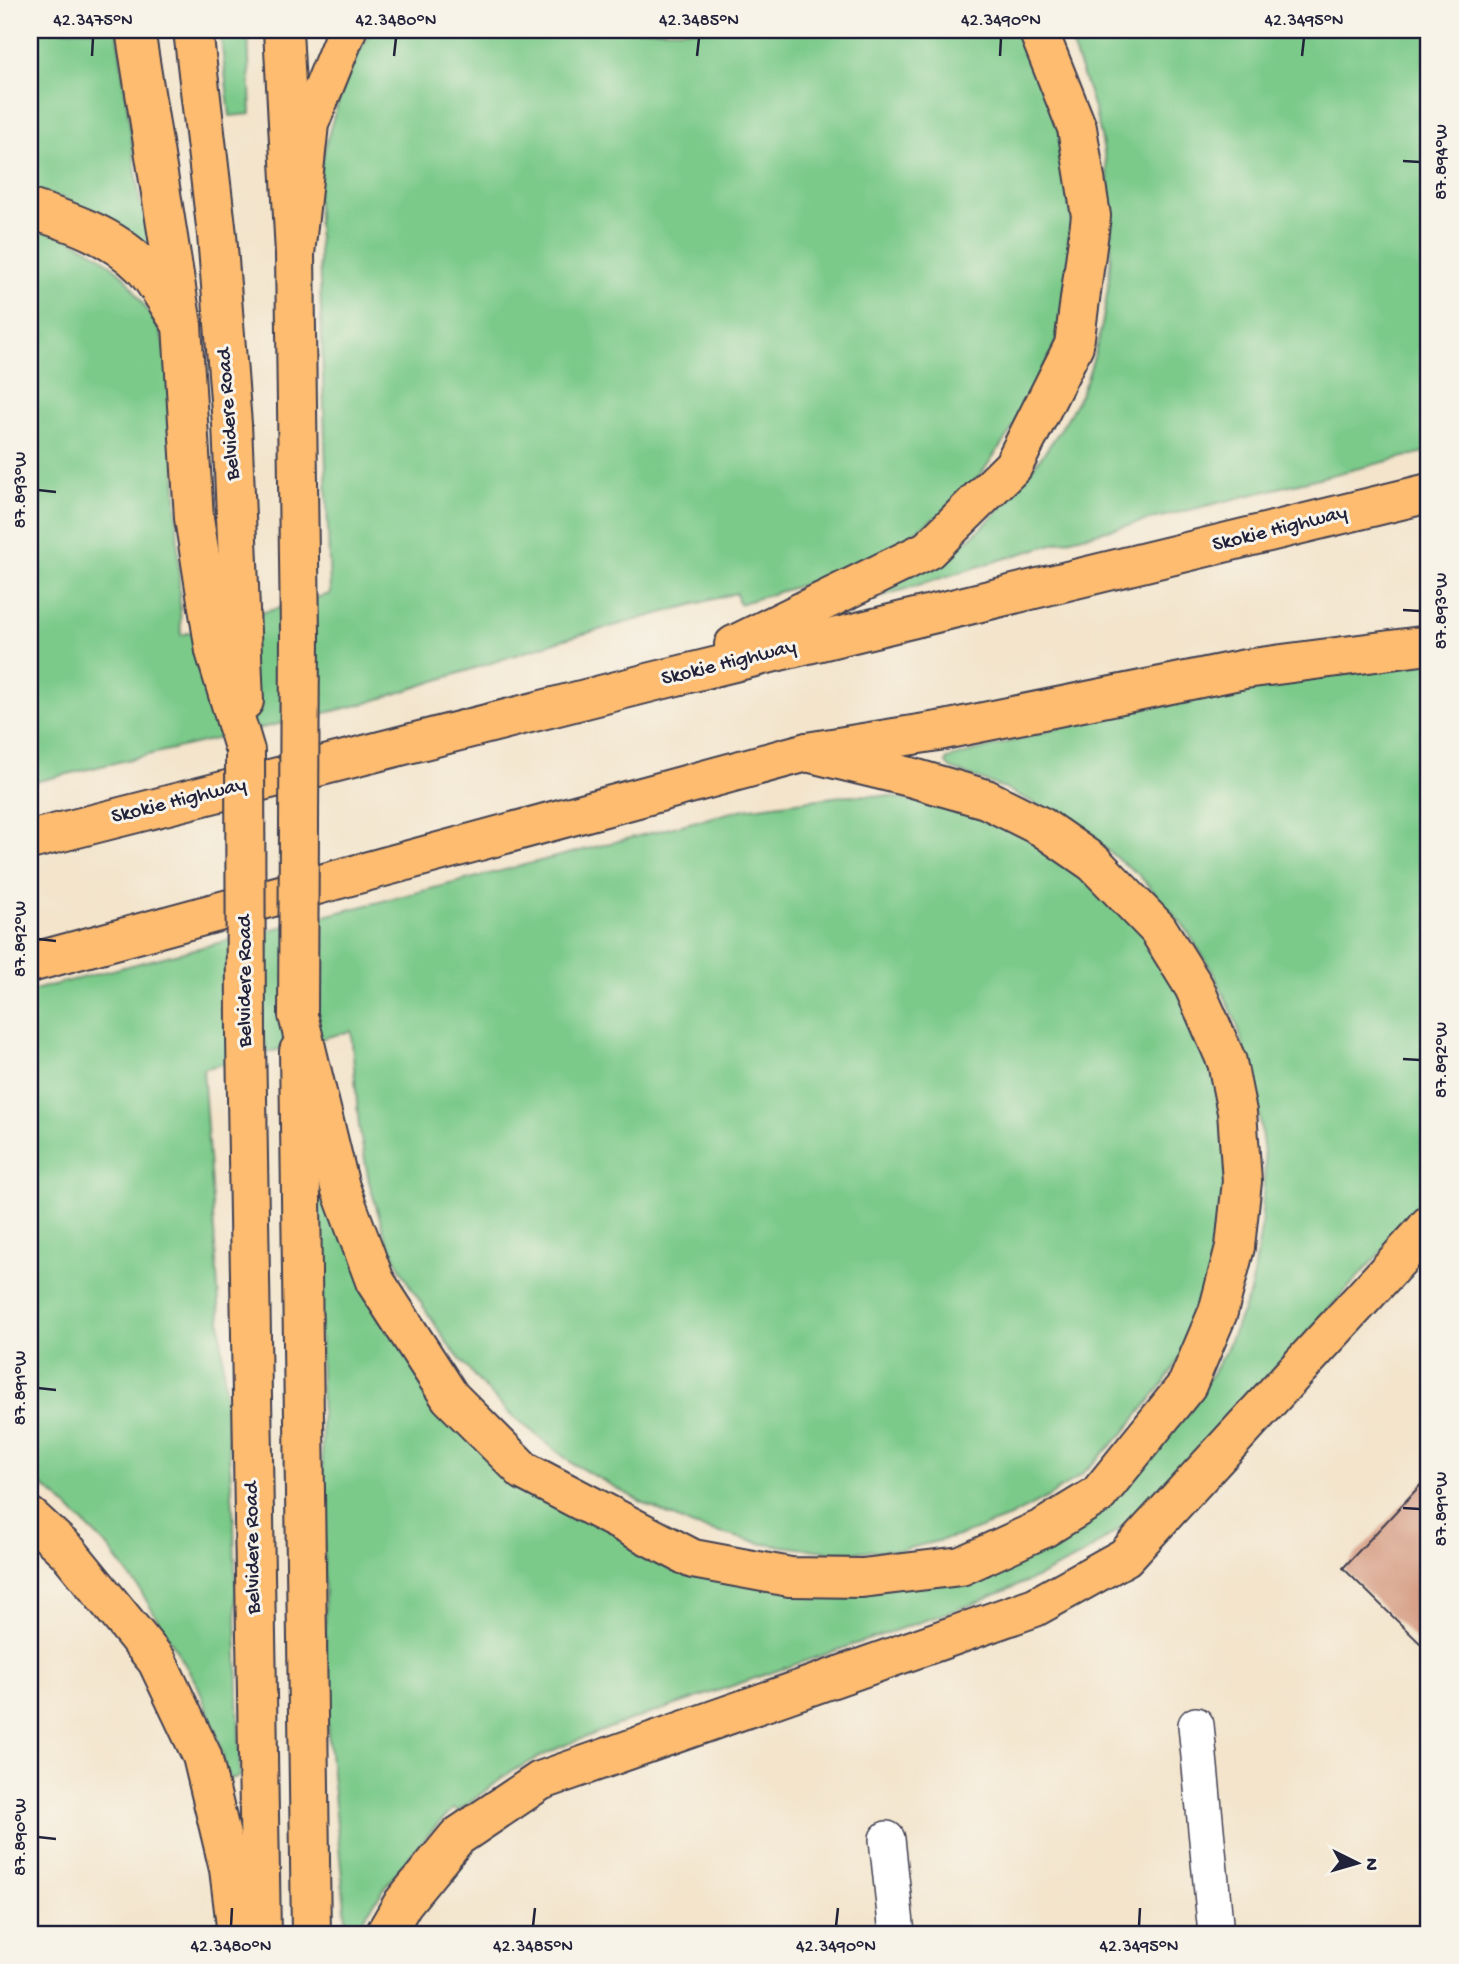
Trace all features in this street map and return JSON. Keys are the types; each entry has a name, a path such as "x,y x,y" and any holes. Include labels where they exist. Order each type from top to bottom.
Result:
{"main road":[{"path":"135,30 182,325 194,518 229,644"},
{"name":"Belvidere Road","path":"193,30 219,261 232,424 229,644 245,751 246,1037 261,1934"},
{"path":"283,30 295,254 300,635 298,1015 311,1934"},
{"path":"295,254 309,124 347,30"},
{"path":"652,682 765,631 928,550 1013,467 1074,345 1091,216 1077,128 1038,30"},
{"path":"30,209 72,222 113,243 142,266 182,325"},
{"name":"Skokie Highway","path":"30,840 652,682 1429,493"},
{"path":"30,963 807,752 944,730 1245,669 1429,645"},
{"path":"298,1015 340,1187 375,1281 450,1398 524,1471 693,1559 790,1577 862,1578 961,1566 1044,1528 1098,1495 1187,1385 1219,1312 1235,1247 1241,1181 1237,1112 1227,1062 1194,987 1158,929 1094,863 1042,827 986,799 807,752"},
{"path":"385,1934 403,1903 457,1837 540,1781 1035,1607 1125,1557 1428,1227"},
{"path":"30,1517 69,1553 156,1661 202,1756 229,1869 237,1934"}],"lane":[{"path":"1196,1724 1216,1934"},
{"path":"887,1839 897,1934"}],"green space":[{"path":"30,30 117,30 140,201 157,250 156,256 112,222 64,198 30,192"},
{"path":"220,30 248,30 251,114 230,116"},
{"path":"371,30 1021,30 1055,106 1074,229 1057,341 1013,428 981,474 939,515 882,553 828,577 739,604 736,593 565,639 367,703 30,783 30,227 71,239 99,255 127,279 160,331 172,375 181,635 330,594 317,188 337,106 352,67"},
{"path":"1066,30 1429,30 1429,451 1059,542 804,620 908,576 948,554 975,534 1046,451 1069,416 1086,381 1103,321 1108,291 1110,197 1101,136 1090,95"},
{"path":"1429,660 1429,1199 1165,1489 1125,1525 1081,1556 973,1604 617,1725 558,1748 512,1771 458,1811 453,1809 400,1868 354,1932 347,1930 327,1722 317,1165 428,1383 671,1556 953,1577 1188,1414 1226,1350 1251,1291 1261,1229 1265,1162 1251,1072 1236,1021 1214,974 1184,926 1139,875 1068,820 1008,790 950,768 946,763 947,759 1106,715 1254,687"},
{"path":"849,795 888,796 967,813 1025,837 1107,894 1145,933 1200,1024 1227,1135 1223,1228 1190,1341 1164,1383 1123,1434 1081,1475 1048,1497 1010,1517 959,1536 901,1550 834,1552 764,1544 693,1526 649,1506 573,1464 509,1413 449,1346 407,1281 386,1239 369,1182 359,1127 351,1031 203,1069 234,1524 240,1777 229,1779 216,1732 198,1686 140,1590 108,1547 58,1498 30,1476 30,991 744,809"}],"building":[{"path":"1429,1476 1429,1652 1343,1568"}]}
